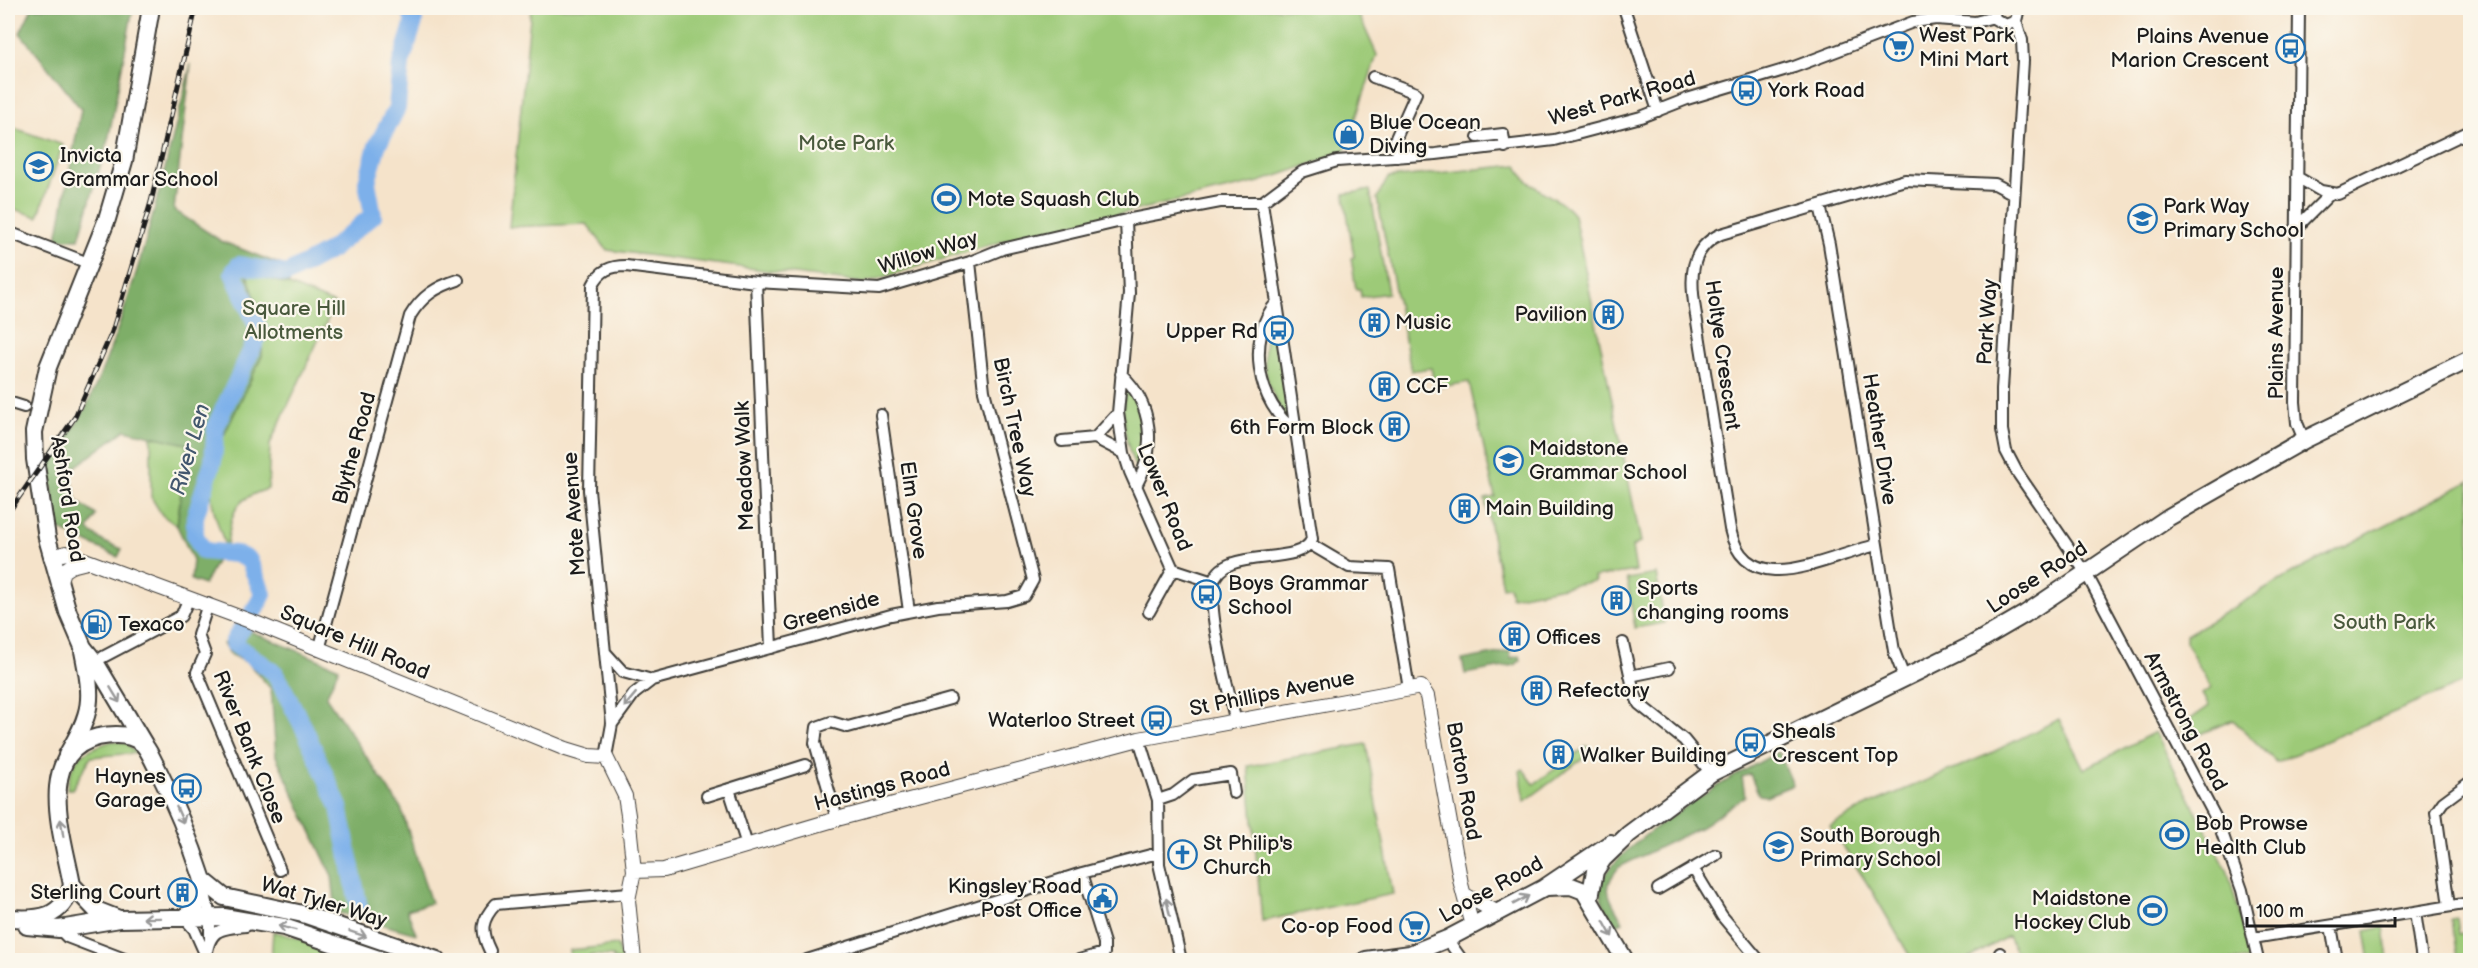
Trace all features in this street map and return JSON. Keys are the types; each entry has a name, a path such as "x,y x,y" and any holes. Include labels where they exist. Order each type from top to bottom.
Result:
{"main road":[{"name":"Ashford Road","path":"151,8 124,161 107,219 48,367 34,432 39,492 51,557 59,585 83,647 95,662 144,744 180,815 203,880"},
{"name":"Loose Road","path":"1366,960 1410,954 1472,927 1544,888 1605,846 1629,834 1711,773 1970,646 2086,573 2145,531 2304,440 2470,359"},
{"path":"8,918 33,919 52,915 62,907 72,885 57,790 60,772 67,754 85,726 90,703 91,691 83,647"},
{"path":"67,754 94,738 107,735 129,736 144,744"},
{"name":"Loose Road","path":"1590,898 1595,871 1629,834"},
{"path":"8,918 30,928 59,929 120,919 184,918 195,909 203,880"},
{"name":"Wat Tyler Way","path":"203,880 224,897 303,914 437,960"},
{"path":"72,885 96,910 120,919"},
{"path":"1544,888 1571,886 1584,891 1625,960"},
{"name":"Wat Tyler Way","path":"184,918 210,917 284,927 382,960"}],"street":[{"path":"1624,8 1658,111"},
{"path":"2016,21 2019,8"},
{"name":"Plains Avenue","path":"2299,8 2295,402 2297,423 2304,440"},
{"name":"West Park Road","path":"1262,202 1302,172 1337,161 1505,147 1554,140 1658,111 1687,99 1794,67 1912,22 1936,20 1975,22 1994,12 2006,25 2016,21"},
{"name":"Park Way","path":"2016,21 2021,31 2023,49 2002,397 2003,440 2017,472 2086,573"},
{"path":"1373,77 1416,93 1396,138 1398,157"},
{"path":"2297,177 2330,194 2343,193 2470,131"},
{"path":"1478,137 1503,134 1505,147"},
{"path":"1995,184 2015,172"},
{"name":"Holtye Crescent","path":"1877,545 1791,569 1766,570 1746,561 1737,550 1728,520 1692,292 1693,266 1700,251 1716,237 1911,180 1995,184 2014,194"},
{"path":"2295,229 2330,194"},
{"name":"Willow Way","path":"603,271 613,266 626,266 756,282 879,289 970,262 1002,249 1126,220 1232,201 1262,202"},
{"path":"1236,722 1216,628 1212,602 1213,582 1228,564 1302,550 1310,544 1311,528 1262,202"},
{"name":"Heather Drive","path":"1820,206 1829,244 1894,651 1904,677"},
{"name":"Lower Road","path":"1126,220 1129,293 1118,413 1124,453 1173,569 1213,582"},
{"path":"8,232 88,263"},
{"name":"Birch Tree Way","path":"970,262 984,392 1033,580 1024,596"},
{"name":"Mote Avenue","path":"603,271 593,285 588,455 592,534 612,724 606,757"},
{"name":"Blythe Road","path":"319,650 410,316 427,294 438,287 458,280"},
{"name":"Meadow Walk","path":"756,282 771,648"},
{"path":"1278,302 1270,309 1260,340 1262,377 1269,400 1284,422 1296,430"},
{"path":"1121,374 1140,396 1148,423 1148,465 1136,486"},
{"path":"8,402 24,407"},
{"path":"1095,438 1118,413"},
{"name":"Elm Grove","path":"881,415 909,611"},
{"path":"1062,441 1095,438 1124,453"},
{"path":"1310,544 1349,567 1389,569 1409,689"},
{"name":"Square Hill Road","path":"51,557 66,553 208,604 566,749 589,756 606,757"},
{"path":"59,585 63,571 71,566 87,562"},
{"path":"1149,612 1173,569"},
{"name":"Armstrong Road","path":"2086,573 2222,832 2242,890 2258,960"},
{"name":"Greenside","path":"612,724 634,694 652,680 909,611 1007,601 1024,596"},
{"path":"104,657 181,616 189,598"},
{"name":"River Bank Close","path":"208,604 198,635 205,654 196,672 280,870"},
{"path":"1623,643 1639,704 1684,740 1711,773"},
{"path":"604,652 623,672 652,680"},
{"path":"1630,676 1669,668"},
{"name":"Barton Road","path":"1409,689 1421,687 1427,696 1472,927"},
{"name":"St Phillips Avenue","path":"1140,739 1409,689"},
{"path":"837,819 815,743 817,727 831,722 848,727 950,699"},
{"path":"1140,739 1158,800 1158,853 1181,960"},
{"name":"Hastings Road","path":"634,871 664,870 837,819 1140,739"},
{"path":"606,757 625,796 634,871 629,893 629,930 634,960"},
{"path":"707,796 806,765"},
{"path":"1158,800 1173,795 1193,780 1231,774 1234,793"},
{"path":"2449,906 2436,812 2443,802 2470,782"},
{"path":"729,789 747,845"},
{"path":"807,960 827,958 1082,873 1158,853"},
{"path":"1658,889 1716,855"},
{"path":"1693,868 1722,916 1759,960"},
{"path":"1079,960 1104,953 1104,943 1082,873"},
{"name":"Ashford Road","path":"203,880 210,917 210,944 206,958"},
{"path":"490,951 482,932 484,917 496,904 629,893"},
{"path":"1465,895 1498,913"},
{"path":"2253,938 2470,903"},
{"path":"2415,912 2422,960"},
{"name":"Ashford Road","path":"184,918 194,928 206,958"},
{"path":"210,944 212,935 223,927 262,924"},
{"path":"2331,926 2337,960"},
{"path":"59,929 67,937 125,960"},
{"path":"1447,939 1462,960"}],"green space":[{"path":"32,8 133,8 109,136 79,239 57,239 81,109 20,33"},
{"name":"Mote Park","path":"531,8 1358,8 1377,55 1344,153 1259,182 1007,240 864,283 607,250 587,224 509,227"},
{"path":"191,64 174,210 221,241 289,268 289,285 246,272 263,322 262,356 200,485 192,534 199,552 219,556 204,585 191,580 193,560 177,526 187,444 125,430 70,471 77,501 96,515 88,530 104,542 122,549 118,557 58,529 48,465 86,408 122,317 148,234"},
{"path":"8,126 63,145 38,217 8,207"},
{"path":"1517,165 1527,181 1560,202 1574,215 1641,542 1632,547 1636,571 1594,577 1595,581 1511,597 1509,586 1502,587 1485,499 1495,497 1469,382 1435,388 1431,368 1411,371 1377,198 1388,178"},
{"path":"1370,190 1388,293 1361,297 1360,289 1356,289 1351,258 1354,257 1344,194"},
{"name":"Square Hill Allotments","path":"246,271 289,285 335,304 270,444 268,489 246,498 235,510 226,549 213,505 212,468 229,404 263,322"},
{"path":"1274,319 1289,415 1286,418 1268,383 1264,360 1270,320"},
{"path":"1128,389 1139,405 1143,428 1139,471 1127,443 1123,417 1123,405"},
{"path":"151,436 187,444 177,526 162,515 151,497"},
{"name":"South Park","path":"2470,481 2470,680 2276,762 2233,720 2188,739 2181,726 2209,706 2202,694 2211,688 2186,643 2186,635 2293,573"},
{"path":"1656,574 1665,623 1635,628 1627,579"},
{"path":"240,627 339,668 326,697 401,808 431,903 407,910 416,934 336,912 332,876 276,756 271,689 248,663 231,655 223,644"},
{"path":"1510,651 1511,658 1520,656 1521,660 1515,665 1465,674 1462,660"},
{"path":"2059,719 2084,769 2155,732 2228,872 2252,960 2020,960 2008,936 1967,960 1912,960 1872,891 1830,826 1868,805 1989,754"},
{"path":"113,741 126,743 136,753 91,757 72,789 67,789 72,769 80,756"},
{"path":"1366,744 1393,894 1262,921 1248,766"},
{"path":"1587,746 1592,752 1525,801 1520,771 1523,769 1534,784"},
{"path":"1779,752 1793,785 1766,796 1759,795 1750,774 1742,777 1745,796 1701,827 1619,867 1608,888 1611,901 1623,922 1615,925 1603,903 1600,888 1608,871 1625,852 1708,792"},
{"path":"2457,918 2459,935 2468,933 2470,943 2466,944 2468,956 2457,958 2451,919"},
{"path":"2384,927 2388,960 2370,960 2365,931"},
{"path":"273,931 372,960 271,960"},
{"path":"617,945 622,960 613,960 613,956 590,955 589,959 551,960 570,959 570,950"}],"waterway":[{"name":"River Len","path":"359,908 339,807 306,732 275,673 233,643 263,594 249,560 236,554 203,551 195,535 195,517 213,461 216,425 260,332 233,273 239,265 287,274 331,250 373,215 367,182 377,146 397,108 401,63 414,22 409,8"}],"railway":[{"path":"8,513 75,417 112,332 151,202 196,8"}],"place":[{"name":"West Park Mini Mart","path":"1898,47"},
{"name":"Plains Avenue Marion Crescent","path":"2290,48"},
{"name":"York Road","path":"1747,90"},
{"name":"Blue Ocean Diving","path":"1348,134"},
{"name":"Invicta Grammar School","path":"39,167"},
{"name":"Mote Squash Club","path":"946,199"},
{"name":"Park Way Primary School","path":"2142,218"},
{"name":"Pavilion","path":"1608,314"},
{"name":"Music","path":"1374,322"},
{"name":"Upper Rd","path":"1279,331"},
{"name":"CCF","path":"1385,386"},
{"name":"6th Form Block","path":"1394,427"},
{"name":"Maidstone Grammar School","path":"1508,460"},
{"name":"Main Building","path":"1464,508"},
{"name":"Boys Grammar School","path":"1207,595"},
{"name":"Sports changing rooms","path":"1616,600"},
{"name":"Texaco","path":"97,624"},
{"name":"Offices","path":"1515,637"},
{"name":"Refectory","path":"1536,690"},
{"name":"Waterloo Street","path":"1156,720"},
{"name":"Sheals Crescent Top","path":"1751,743"},
{"name":"Walker Building","path":"1559,755"},
{"name":"Haynes Garage","path":"187,788"},
{"name":"Bob Prowse Health Club","path":"2174,835"},
{"name":"South Borough Primary School","path":"1779,847"},
{"name":"St Philip's Church","path":"1182,855"},
{"name":"Sterling Court","path":"182,892"},
{"name":"Kingsley Road Post Office","path":"1103,898"},
{"name":"Maidstone Hockey Club","path":"2152,910"},
{"name":"Co-op Food","path":"1414,926"}]}
